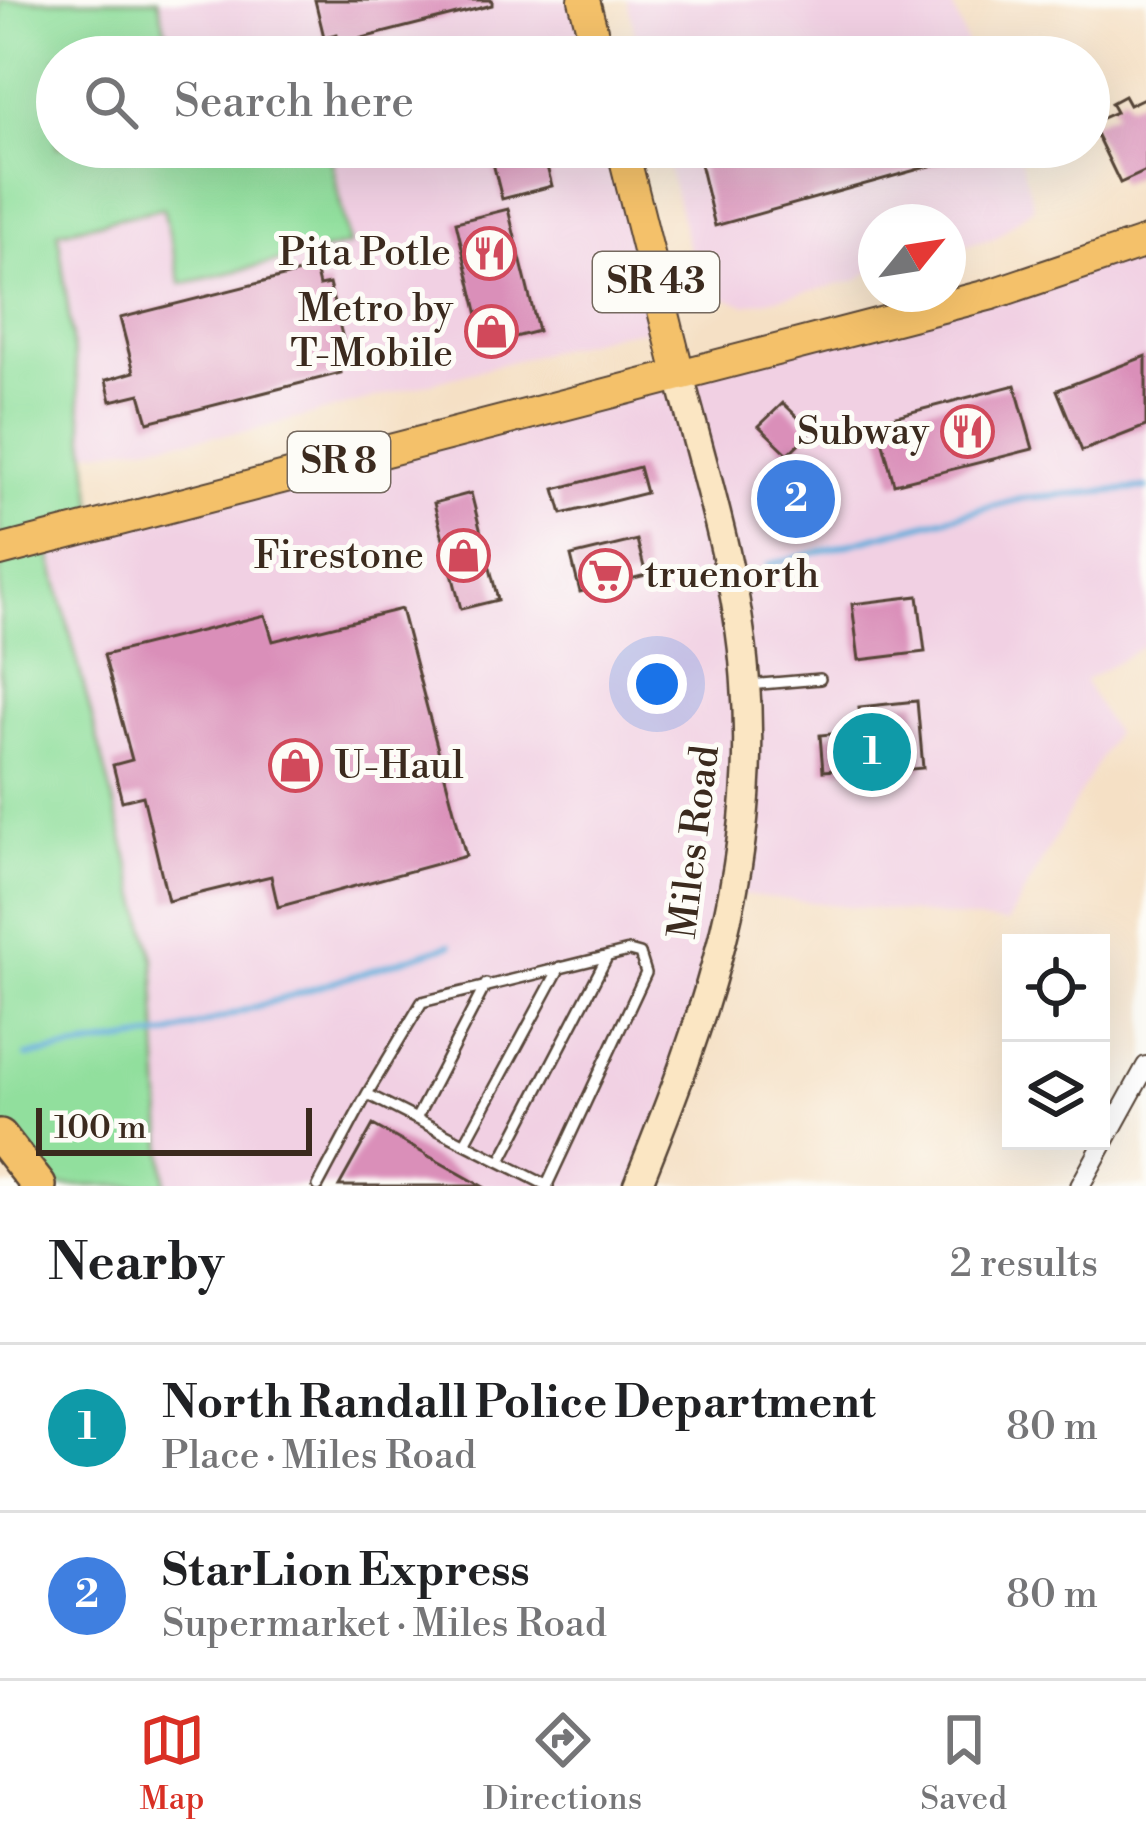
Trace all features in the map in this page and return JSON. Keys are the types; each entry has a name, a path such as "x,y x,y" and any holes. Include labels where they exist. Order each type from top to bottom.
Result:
{"highway":[{"path":"0,1136 39,1186"}],"main road":[{"path":"584,0 593,36"},
{"name":"Miles Road","path":"627,168 731,578 746,685 745,816 725,943 695,1041 637,1186"},
{"name":"SR 8","path":"0,551 992,294 1146,242"}],"street":[{"path":"1080,1186 1146,1066"}],"lane":[{"path":"746,685 820,679"},
{"path":"318,1186 367,1094 413,1010 446,993 640,954 646,973 548,1186 367,1094"},
{"path":"501,1161 608,957"},
{"path":"465,1143 560,968"},
{"path":"416,1119 486,984"}],"shaded area":[{"path":"158,0 584,0 592,31 571,36 172,36 165,29"},
{"path":"627,0 950,0 964,36 636,36"},
{"path":"319,168 626,168 667,329 618,333 247,432 87,452 58,232 164,208 181,284"},
{"path":"668,168 1023,168 1034,207 995,238 966,245 966,204 858,204 858,280 745,305 723,297 691,257"},
{"path":"1146,242 1146,645 1084,681 1114,733 1007,923 735,894 637,1186 165,1186 154,959 46,538 886,312 966,312 966,290"}],"green space":[{"path":"0,0 158,0 165,29 172,36 36,36 36,168 333,168 349,245 181,284 163,208 58,232 96,524 46,539 154,959 165,1186 39,1186 0,1136"}],"building":[{"path":"315,0 492,0 492,5 370,36 324,36"},
{"path":"1124,96 1129,105 1146,97 1146,171 1120,183 1110,162 1110,115 1116,112 1111,103"},
{"path":"494,168 547,168 552,186 502,199"},
{"path":"701,168 923,168 715,226"},
{"path":"508,209 538,331 485,345 456,222"},
{"path":"315,269 319,286 329,284 343,339 334,341 341,373 148,422 140,394 111,401 106,380 134,372 120,318"},
{"path":"1146,356 1146,426 1082,451 1057,390"},
{"path":"1015,385 1033,449 894,484 877,421"},
{"path":"783,403 812,431 788,454 759,426"},
{"path":"639,467 646,493 562,514 555,489"},
{"path":"819,478 825,503 779,515 773,489"},
{"path":"471,493 498,600 461,609 434,503"},
{"path":"637,540 646,575 580,592 571,556"},
{"path":"918,596 925,652 859,660 852,604"},
{"path":"401,609 466,856 278,907 271,876 168,901 143,796 122,801 113,765 132,760 104,655 265,615 273,641"},
{"path":"917,701 923,768 857,774 856,768 823,771 820,735 862,731 859,707"},
{"path":"373,1125 482,1186 339,1186"}],"waterway":[{"path":"768,565 1023,498 1146,488"},
{"path":"27,1056 170,1034 450,945"}],"place":[{"name":"Pita Potle","path":"490,253"},
{"name":"Metro by T-Mobile","path":"492,331"},
{"name":"Subway","path":"968,432"},
{"name":"StarLion Express","path":"796,499"},
{"name":"Firestone","path":"463,556"},
{"name":"truenorth","path":"606,575"},
{"name":"North Randall Police Department","path":"872,752"},
{"name":"U-Haul","path":"296,766"}]}
